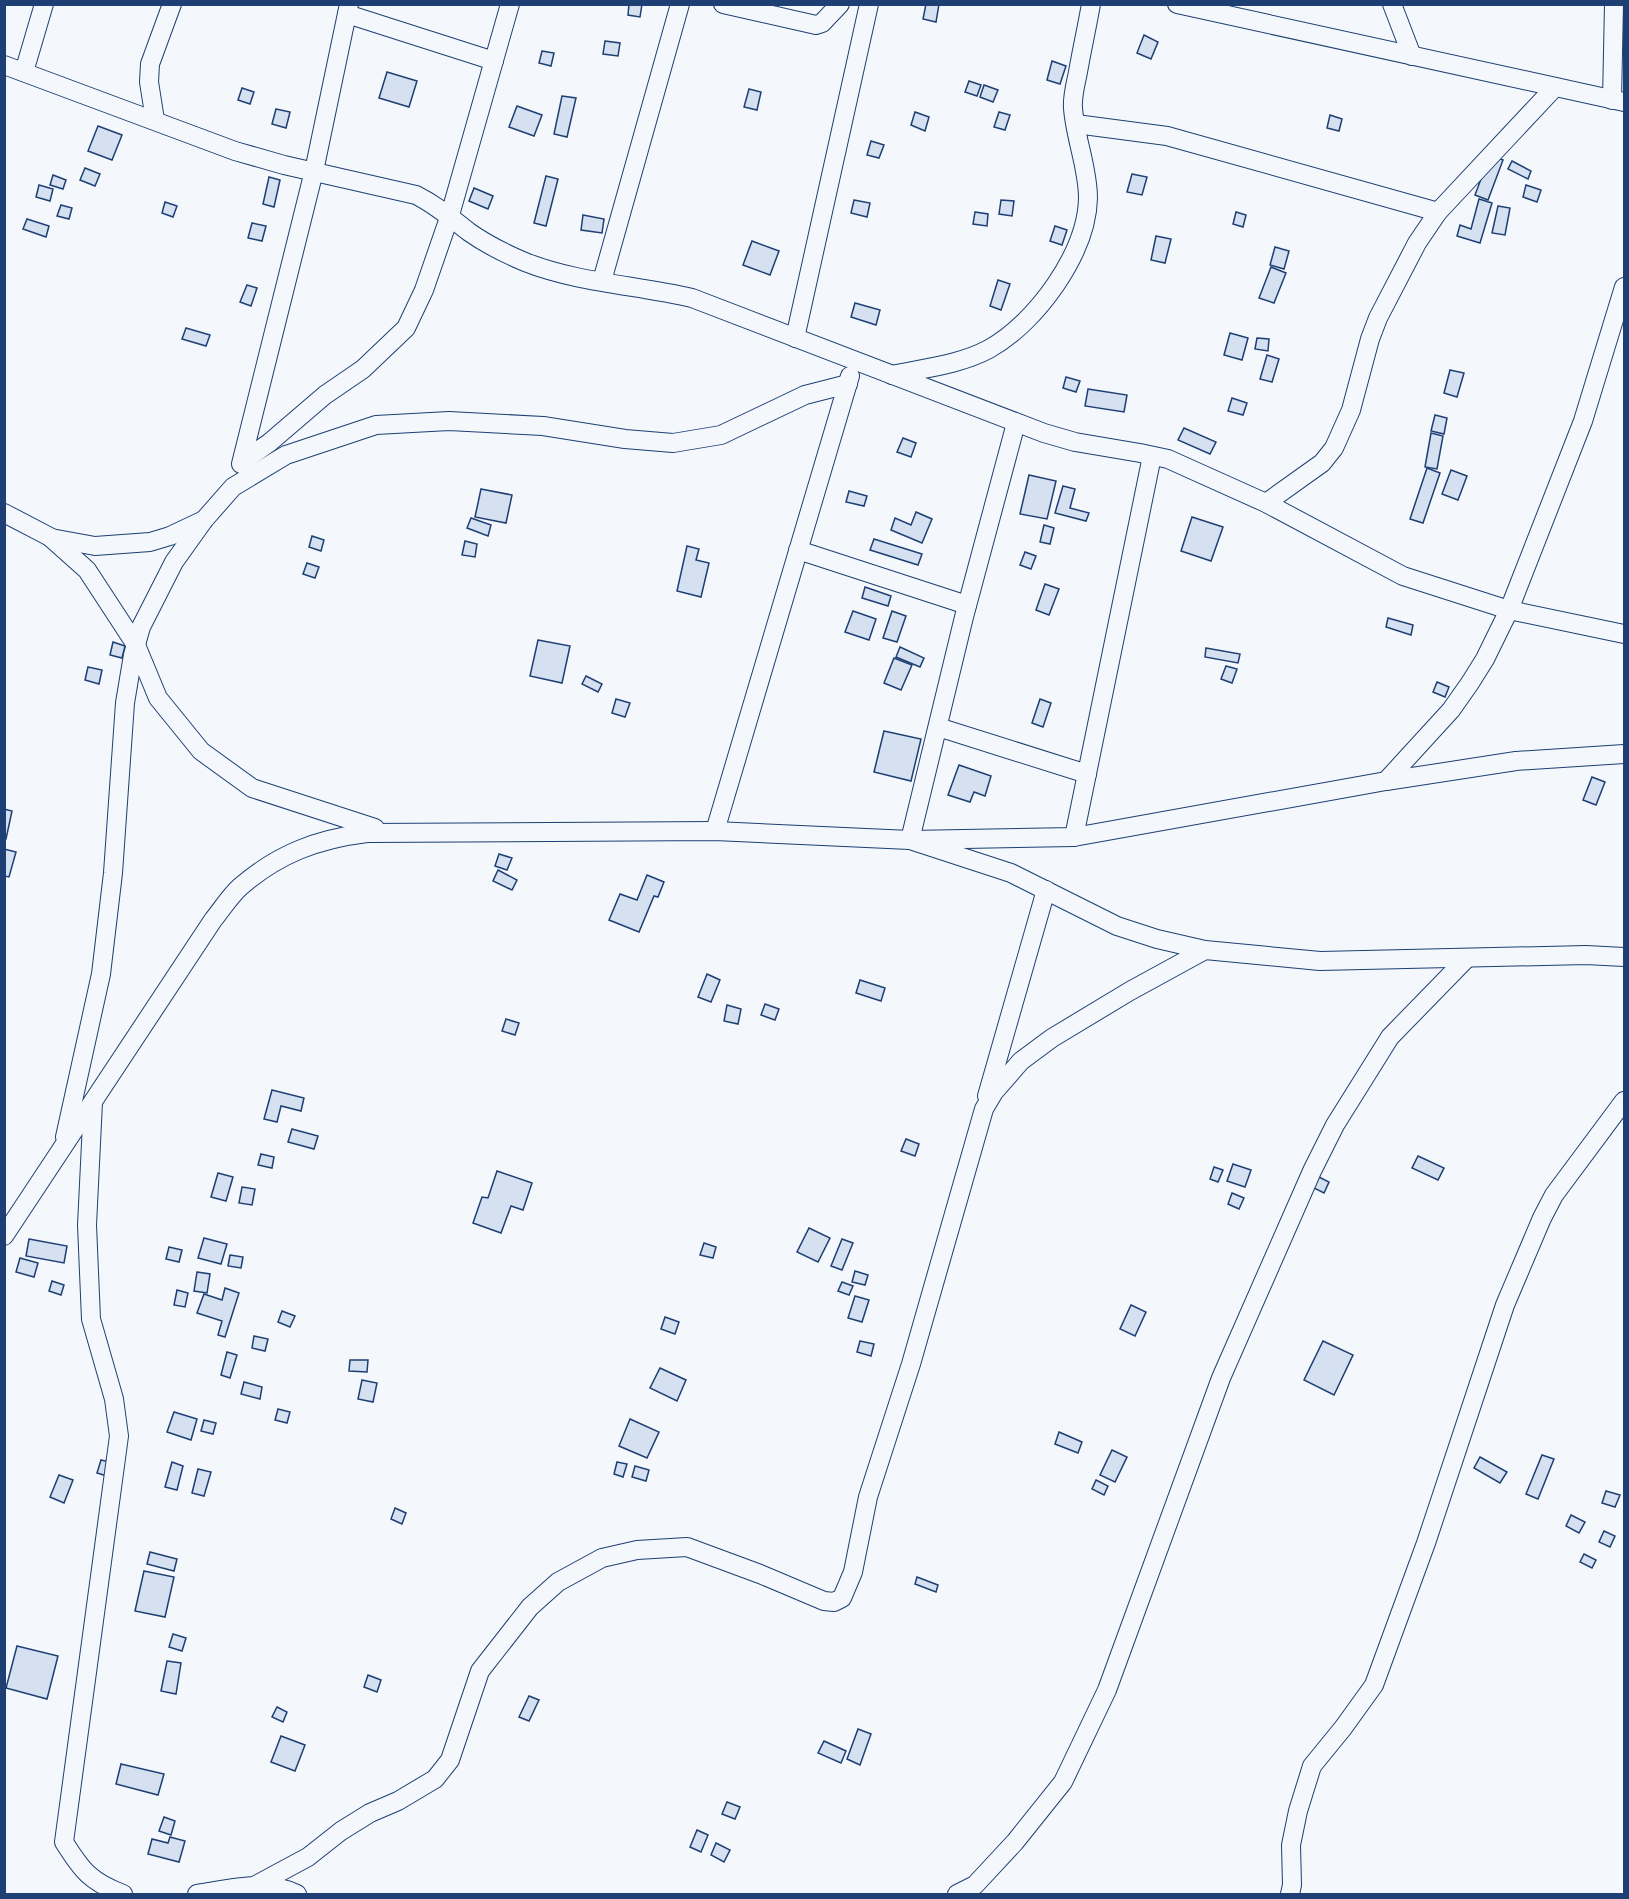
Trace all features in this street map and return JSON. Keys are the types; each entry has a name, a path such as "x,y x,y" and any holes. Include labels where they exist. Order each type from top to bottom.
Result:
{"street":[{"path":"24,72 44,4"},
{"path":"155,120 148,82 150,64 172,4"},
{"path":"242,462 269,443 325,395 363,369 405,328 424,290 450,215 510,4"},
{"path":"602,281 680,4"},
{"path":"723,4 816,25 822,23 840,4"},
{"path":"795,338 869,4"},
{"path":"892,375 962,360 989,348 1024,324 1049,295 1065,269 1087,211 1088,182 1073,108 1091,4"},
{"path":"1178,4 1618,101 1614,4"},
{"path":"1392,4 1412,56"},
{"path":"233,487 242,462 314,171 348,9 494,62"},
{"path":"4,65 235,151 416,195 450,215 496,249 527,263 561,273 660,290 692,298 1016,423 1074,442 1168,459 1266,503 1403,576 1509,610 1624,634"},
{"path":"1266,503 1322,463 1334,448 1351,410 1378,318 1417,243 1438,212 1555,87"},
{"path":"1076,124 1167,136 1438,212"},
{"path":"1386,781 1451,710 1485,659 1509,610 1583,421 1624,287"},
{"path":"715,831 855,361"},
{"path":"63,1147 101,974 113,873 125,703 136,645 152,602 174,562 204,520 233,487 286,455 376,424 449,421 543,426 625,439 673,443 721,435 805,395 848,384"},
{"path":"910,840 967,605 1016,423"},
{"path":"1074,837 1152,456"},
{"path":"4,513 50,537 87,570 136,645 158,698 201,751 252,788 388,832"},
{"path":"50,537 95,546 150,542 170,536 204,520"},
{"path":"798,550 967,605"},
{"path":"938,727 1087,774"},
{"path":"4,1236 213,920 239,889 266,867 300,848 336,836 367,832 715,831 910,840 1074,837 1386,781 1516,761 1624,754"},
{"path":"910,840 1000,869 1117,926 1157,939 1205,950 1320,961 1586,955 1624,957"},
{"path":"256,1885 308,1857 341,1831 370,1813 398,1801 435,1779 450,1760 480,1671 530,1607 558,1582 602,1558 637,1550 687,1547 824,1601 834,1602 842,1598 853,1572 868,1497 911,1364 1046,890"},
{"path":"984,1109 994,1092 1021,1061 1052,1038 1130,990 1205,950"},
{"path":"957,1894 975,1885 999,1860 1063,1782 1107,1690 1221,1378 1312,1171 1335,1125 1390,1037 1467,958"},
{"path":"1290,1894 1292,1885 1291,1845 1298,1810 1312,1766 1344,1728 1374,1685 1426,1543 1505,1305 1542,1218 1554,1196 1624,1101"},
{"path":"93,1102 87,1226 91,1319 114,1399 119,1436 64,1842 80,1869 104,1887 123,1894"},
{"path":"197,1894 256,1885 286,1889 297,1894"}],"building":[{"path":"629,4 642,4 640,17 628,15"},
{"path":"926,4 939,4 936,22 923,19"},
{"path":"1144,35 1158,42 1151,59 1137,53"},
{"path":"605,41 620,43 618,56 603,54"},
{"path":"542,51 554,53 551,66 539,63"},
{"path":"1052,61 1066,66 1060,84 1047,80"},
{"path":"387,72 417,81 409,107 379,98"},
{"path":"969,81 981,85 977,96 965,92"},
{"path":"984,85 998,90 993,102 980,97"},
{"path":"242,88 254,92 250,104 238,100"},
{"path":"749,89 761,92 757,110 744,107"},
{"path":"562,96 576,98 567,137 554,134"},
{"path":"517,106 542,115 534,136 509,127"},
{"path":"276,109 290,112 286,128 272,124"},
{"path":"915,112 929,117 925,131 911,125"},
{"path":"999,112 1010,115 1005,130 994,127"},
{"path":"1330,115 1342,119 1339,131 1327,128"},
{"path":"98,126 122,135 112,160 88,151"},
{"path":"871,141 884,145 879,158 867,155"},
{"path":"1490,155 1503,160 1488,200 1475,195"},
{"path":"1512,161 1531,171 1528,179 1508,169"},
{"path":"85,168 100,174 95,186 80,180"},
{"path":"1132,174 1147,177 1142,195 1127,192"},
{"path":"53,175 66,180 63,189 50,185"},
{"path":"546,176 558,179 546,226 534,223"},
{"path":"269,177 280,180 274,207 263,204"},
{"path":"39,185 53,189 50,201 36,197"},
{"path":"1526,185 1541,190 1537,202 1523,197"},
{"path":"474,188 493,196 488,209 469,201"},
{"path":"1479,199 1492,203 1480,243 1457,236 1460,225 1471,229"},
{"path":"854,200 870,203 867,217 851,213"},
{"path":"1001,200 1014,201 1012,216 999,214"},
{"path":"165,202 177,206 173,217 162,213"},
{"path":"61,205 72,208 69,219 57,216"},
{"path":"1498,206 1510,208 1505,235 1492,233"},
{"path":"975,212 988,214 987,226 973,224"},
{"path":"1236,212 1246,215 1243,227 1233,224"},
{"path":"583,215 604,219 602,233 581,230"},
{"path":"27,219 49,226 46,237 23,229"},
{"path":"252,223 266,226 262,241 248,238"},
{"path":"1055,226 1067,230 1062,245 1050,241"},
{"path":"1156,236 1171,239 1165,263 1151,260"},
{"path":"752,241 779,251 770,275 743,265"},
{"path":"1275,247 1289,251 1284,269 1270,265"},
{"path":"1271,267 1286,273 1274,303 1259,298"},
{"path":"998,280 1010,284 1001,310 990,306"},
{"path":"247,285 257,288 251,306 240,302"},
{"path":"855,303 880,310 876,325 851,317"},
{"path":"186,328 210,335 206,346 182,339"},
{"path":"1230,333 1248,338 1242,360 1224,355"},
{"path":"1257,338 1269,339 1268,351 1255,349"},
{"path":"1267,355 1279,359 1272,382 1260,379"},
{"path":"1450,370 1464,373 1457,397 1444,393"},
{"path":"1066,377 1080,381 1076,392 1063,388"},
{"path":"1088,389 1127,395 1124,412 1085,406"},
{"path":"1232,398 1247,403 1243,415 1228,411"},
{"path":"1435,415 1447,418 1444,434 1431,431"},
{"path":"1184,428 1216,442 1210,454 1178,440"},
{"path":"1431,433 1443,436 1437,469 1425,467"},
{"path":"903,438 916,443 911,457 897,452"},
{"path":"1427,468 1440,473 1423,523 1410,519"},
{"path":"1451,470 1467,476 1458,500 1442,494"},
{"path":"1029,475 1056,481 1047,519 1020,514"},
{"path":"1063,486 1075,489 1070,508 1089,513 1086,521 1055,513"},
{"path":"481,489 512,495 506,523 475,517"},
{"path":"849,491 867,496 864,506 846,502"},
{"path":"916,512 932,519 922,543 891,530 895,518 911,525"},
{"path":"1192,517 1223,527 1211,561 1181,551"},
{"path":"471,518 491,525 488,536 467,528"},
{"path":"1044,525 1054,528 1050,544 1040,542"},
{"path":"312,536 324,540 321,551 309,547"},
{"path":"874,539 922,554 918,565 870,550"},
{"path":"465,541 477,544 475,557 462,555"},
{"path":"687,546 699,549 696,560 709,563 701,597 677,591"},
{"path":"1025,552 1036,556 1031,569 1020,565"},
{"path":"307,563 319,567 315,578 303,574"},
{"path":"1045,584 1059,589 1049,615 1036,610"},
{"path":"865,587 891,596 888,606 862,598"},
{"path":"853,611 876,619 869,640 845,632"},
{"path":"892,611 906,616 897,642 883,638"},
{"path":"1388,618 1413,625 1411,635 1386,627"},
{"path":"538,640 570,646 562,683 530,676"},
{"path":"113,642 125,646 122,658 110,655"},
{"path":"900,647 924,658 920,667 896,657"},
{"path":"1206,648 1240,654 1238,663 1205,657"},
{"path":"894,658 912,665 901,690 884,683"},
{"path":"1226,666 1237,669 1232,683 1221,679"},
{"path":"88,667 102,670 99,684 85,680"},
{"path":"586,676 602,684 598,692 582,684"},
{"path":"1437,682 1449,687 1445,697 1433,692"},
{"path":"616,699 630,703 625,717 612,713"},
{"path":"1040,699 1051,703 1043,727 1032,723"},
{"path":"884,731 921,739 911,781 874,772"},
{"path":"959,765 991,776 985,796 974,792 970,802 948,795"},
{"path":"1592,777 1605,782 1596,805 1583,800"},
{"path":"4,809 12,811 6,839 4,839"},
{"path":"4,849 16,852 9,877 4,876"},
{"path":"499,854 512,858 507,870 495,866"},
{"path":"498,870 517,880 512,890 493,881"},
{"path":"647,875 664,882 658,897 654,896 639,932 609,920 620,894 637,900"},
{"path":"707,974 720,980 711,1002 698,997"},
{"path":"860,980 885,988 881,1001 856,993"},
{"path":"765,1004 779,1009 775,1020 761,1015"},
{"path":"727,1005 741,1009 738,1024 724,1021"},
{"path":"506,1019 519,1023 515,1035 502,1031"},
{"path":"272,1090 304,1098 301,1111 281,1106 277,1122 264,1119"},
{"path":"292,1129 318,1136 314,1149 288,1142"},
{"path":"906,1139 919,1144 915,1156 901,1151"},
{"path":"261,1154 274,1157 272,1168 258,1165"},
{"path":"1418,1156 1444,1168 1438,1180 1412,1168"},
{"path":"1233,1164 1251,1170 1245,1187 1227,1181"},
{"path":"1214,1167 1223,1170 1218,1182 1210,1179"},
{"path":"497,1171 532,1183 523,1210 511,1206 501,1233 473,1223 482,1197 488,1198"},
{"path":"218,1173 233,1177 226,1201 211,1197"},
{"path":"1317,1176 1329,1182 1324,1193 1312,1187"},
{"path":"242,1187 255,1189 252,1205 239,1203"},
{"path":"1232,1193 1244,1198 1239,1209 1228,1204"},
{"path":"809,1228 830,1238 818,1262 797,1252"},
{"path":"204,1238 227,1244 221,1264 198,1258"},
{"path":"29,1239 67,1246 64,1263 26,1256"},
{"path":"842,1239 853,1243 842,1270 831,1266"},
{"path":"704,1243 716,1247 713,1258 700,1255"},
{"path":"169,1247 182,1250 179,1262 166,1259"},
{"path":"230,1255 243,1257 241,1268 228,1266"},
{"path":"20,1258 38,1263 34,1277 16,1272"},
{"path":"855,1271 868,1275 865,1285 852,1282"},
{"path":"197,1272 210,1274 207,1293 194,1291"},
{"path":"52,1281 64,1285 61,1295 49,1291"},
{"path":"842,1282 853,1286 849,1295 838,1291"},
{"path":"225,1288 239,1293 225,1337 218,1335 222,1321 197,1313 204,1294 222,1300"},
{"path":"177,1290 188,1293 185,1307 174,1305"},
{"path":"855,1296 869,1300 862,1322 848,1318"},
{"path":"1131,1305 1146,1312 1135,1336 1120,1329"},
{"path":"282,1311 295,1316 290,1327 278,1322"},
{"path":"665,1317 679,1322 675,1334 661,1329"},
{"path":"254,1336 268,1339 265,1351 252,1348"},
{"path":"860,1341 874,1344 871,1356 857,1352"},
{"path":"1323,1341 1353,1355 1334,1395 1304,1380"},
{"path":"227,1352 237,1355 230,1378 221,1375"},
{"path":"350,1360 368,1360 367,1372 349,1371"},
{"path":"660,1368 686,1380 677,1401 650,1388"},
{"path":"362,1380 377,1383 373,1402 358,1399"},
{"path":"244,1382 262,1387 260,1399 241,1394"},
{"path":"278,1409 290,1412 287,1423 275,1420"},
{"path":"174,1412 197,1419 191,1440 167,1432"},
{"path":"630,1419 659,1432 647,1458 619,1446"},
{"path":"204,1420 216,1423 213,1434 201,1431"},
{"path":"1059,1432 1082,1442 1078,1453 1055,1444"},
{"path":"1112,1450 1127,1457 1115,1482 1100,1475"},
{"path":"1542,1455 1554,1459 1538,1499 1526,1494"},
{"path":"1480,1457 1507,1472 1500,1483 1474,1468"},
{"path":"101,1460 110,1462 107,1476 97,1473"},
{"path":"172,1462 183,1466 177,1490 165,1487"},
{"path":"617,1462 627,1464 623,1477 614,1474"},
{"path":"635,1466 649,1470 646,1481 632,1477"},
{"path":"198,1469 211,1472 204,1496 192,1493"},
{"path":"59,1475 73,1480 64,1503 50,1497"},
{"path":"1096,1480 1108,1486 1104,1495 1092,1489"},
{"path":"1606,1491 1620,1495 1615,1507 1602,1503"},
{"path":"395,1508 406,1513 402,1524 391,1519"},
{"path":"1571,1515 1585,1522 1579,1533 1566,1526"},
{"path":"1604,1531 1615,1536 1610,1547 1599,1542"},
{"path":"150,1552 177,1559 174,1571 147,1564"},
{"path":"1584,1554 1596,1560 1592,1568 1580,1562"},
{"path":"144,1571 174,1577 165,1617 135,1611"},
{"path":"917,1577 938,1585 936,1592 915,1584"},
{"path":"173,1634 186,1638 182,1651 169,1647"},
{"path":"17,1646 58,1656 47,1699 6,1688"},
{"path":"167,1661 181,1663 176,1694 161,1691"},
{"path":"368,1675 381,1680 377,1692 364,1687"},
{"path":"529,1696 539,1700 529,1721 519,1717"},
{"path":"277,1707 287,1712 283,1722 272,1717"},
{"path":"858,1729 871,1734 860,1765 847,1759"},
{"path":"281,1736 305,1745 295,1771 271,1762"},
{"path":"824,1741 846,1751 841,1763 818,1753"},
{"path":"121,1764 164,1774 158,1795 116,1784"},
{"path":"727,1802 740,1807 735,1819 722,1814"},
{"path":"164,1817 175,1821 171,1835 159,1831"},
{"path":"697,1830 708,1835 701,1852 690,1847"},
{"path":"170,1837 185,1841 179,1862 148,1854 152,1839 168,1843"},
{"path":"716,1843 730,1850 724,1862 711,1855"}]}
